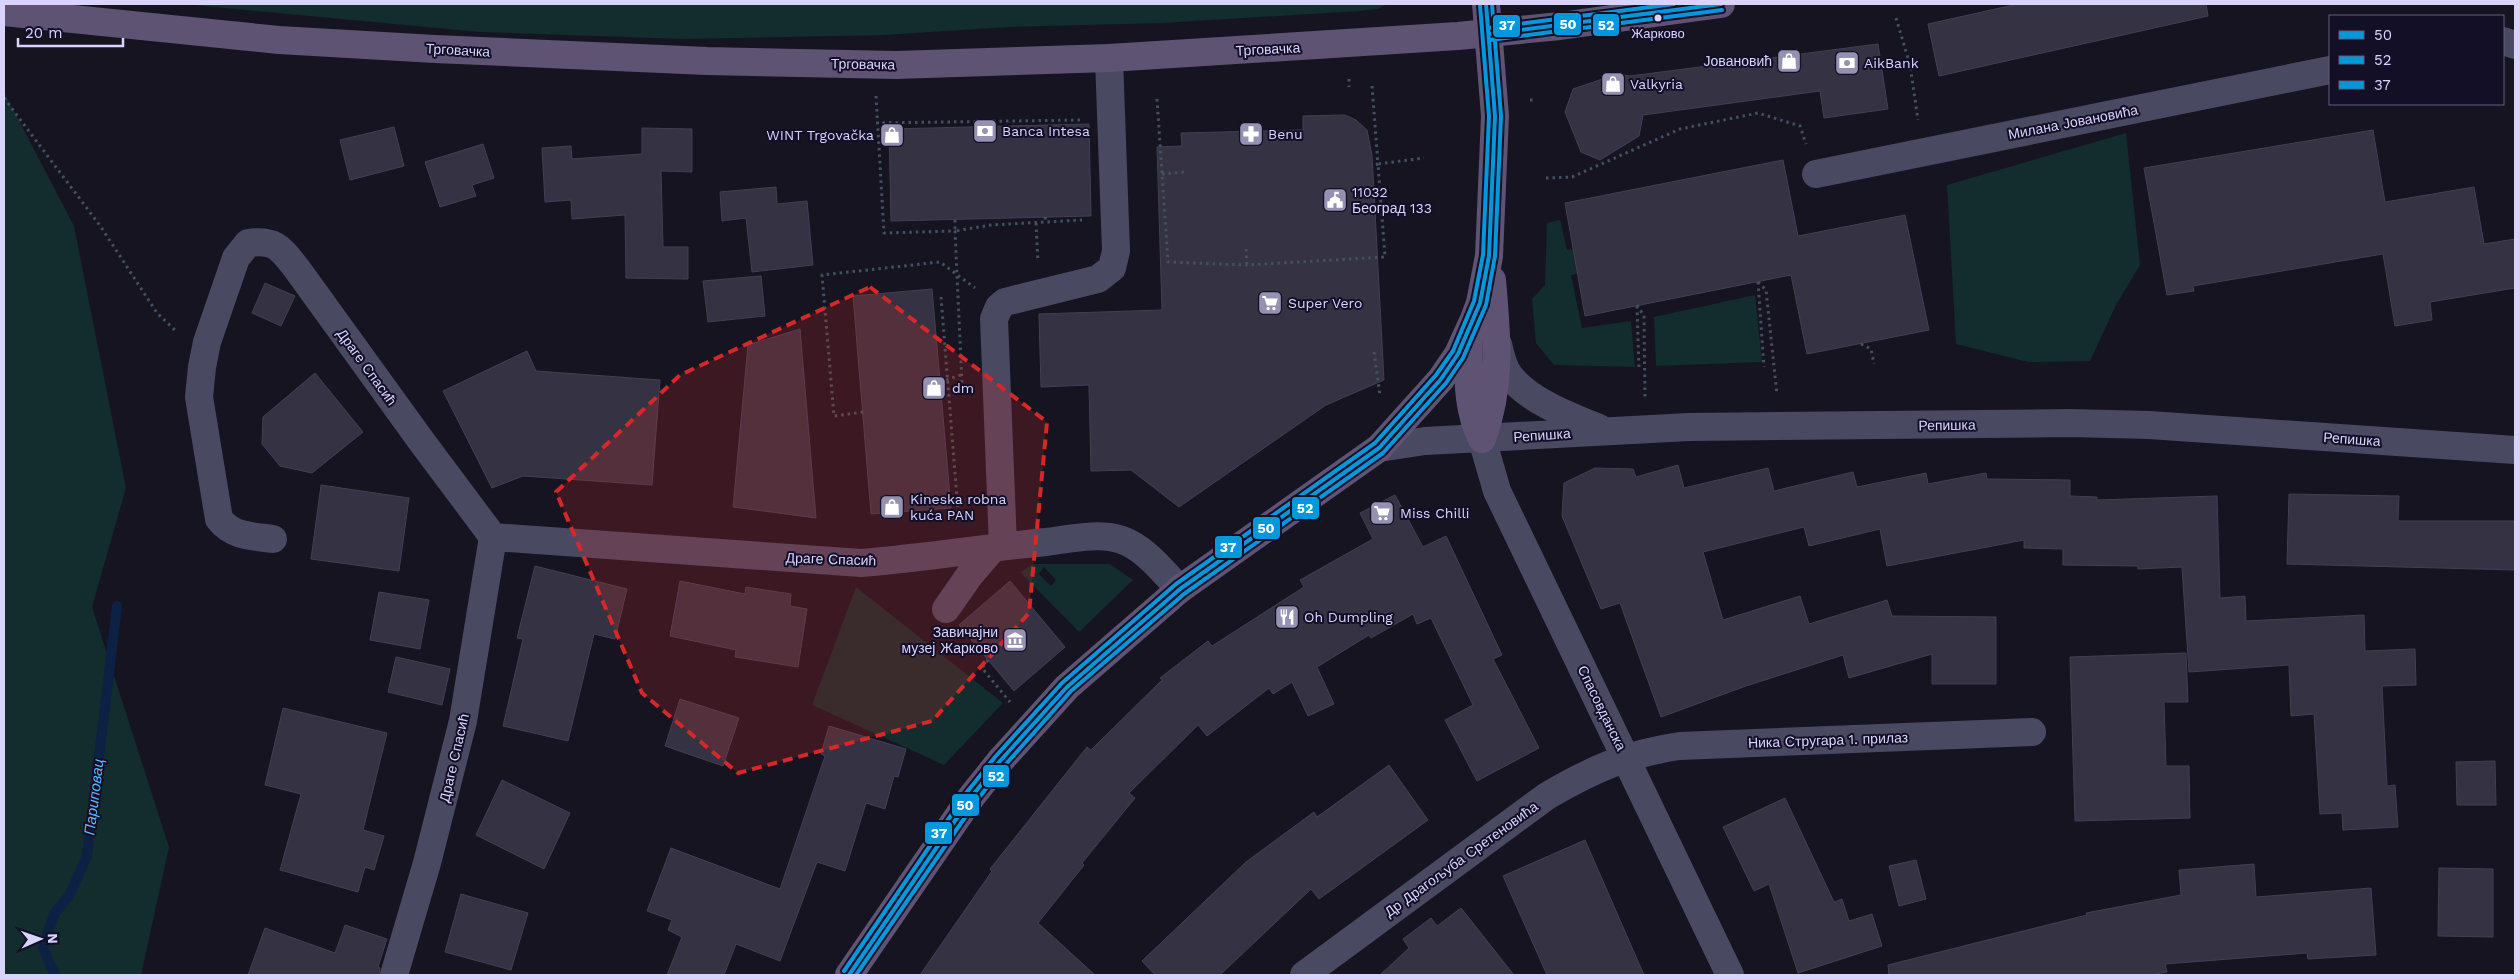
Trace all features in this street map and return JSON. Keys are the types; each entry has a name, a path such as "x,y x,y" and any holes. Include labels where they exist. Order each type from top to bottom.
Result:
{"main road":[{"path":"1482,439 1493,404 1498,344 1489,256 1495,116 1486,4"},
{"name":"Трговачка","path":"4,12 279,40 707,61 896,65 1110,58 1489,34 1721,4"},
{"path":"849,975 939,842 1000,761 1067,687 1180,589 1379,448 1441,379 1468,333 1480,303 1489,256"},
{"path":"1468,333 1469,398 1474,424 1482,439"}],"street":[{"path":"946,609 969,576 998,547 994,319 999,307 1005,302 1039,292 1098,279 1112,268 1116,252 1110,58"},
{"name":"Милана Јовановића","path":"1816,174 2329,70"},
{"name":"Драге Спасић","path":"207,342 236,258 248,243 262,241 278,246 297,269 493,537 464,721 425,872 394,975"},
{"path":"207,342 199,397 219,519 227,529 243,535 273,539"},
{"path":"1498,344 1507,371 1531,394 1559,412 1605,431"},
{"name":"Репишка","path":"1379,448 1425,441 1688,427 2149,425 2515,450"},
{"name":"Спасовданска","path":"1482,439 1497,491 1730,975"},
{"name":"Драге Спасић","path":"493,537 861,563 913,559 998,547 1098,537 1122,540 1140,549 1180,589"},
{"name":"Ника Стругара 1. прилаз","path":"1626,757 1650,750 1680,746 2032,732"},
{"name":"Др Драгољуба Сретеновића","path":"1304,975 1547,796 1585,774 1626,757"}],"path":[{"path":"1896,18 1910,65 1915,97"},
{"path":"1348,79 1349,87"},
{"path":"1157,99 1163,223 1168,262 1247,265 1385,257 1372,86"},
{"path":"876,90 876,123 884,233 955,231 991,225 1091,219"},
{"path":"4,98 101,227 157,313 175,331 188,338 207,342"},
{"path":"1546,178 1572,177 1680,129 1758,113 1800,126 1816,174"},
{"path":"876,123 1088,120"},
{"path":"1373,165 1424,158"},
{"path":"1162,174 1186,172"},
{"path":"1045,217 1046,223"},
{"path":"955,220 962,385"},
{"path":"1036,223 1039,292"},
{"path":"1246,249 1247,265"},
{"path":"862,412 834,416 822,275 940,262 999,307"},
{"path":"1764,367 1758,282 1766,290 1775,367"},
{"path":"941,297 958,512 951,525"},
{"path":"1639,371 1638,305 1644,316 1646,371"},
{"path":"1861,344 1871,349 1874,364"},
{"path":"1374,352 1380,396"},
{"path":"940,382 961,375"},
{"path":"988,660 982,668 1007,699"}],"highlighted area":[{"path":"870,287 1047,422 1029,613 932,721 738,773 642,693 556,492 680,375"}],"green space":[{"path":"183,4 1387,4 1378,9 1360,11 1162,23 1009,27 884,35 683,39 479,32"},
{"path":"4,92 74,226 126,488 92,607 169,847 141,975 4,975"},
{"path":"2126,133 2140,265 2116,305 2090,361 2028,362 1956,344 1947,185"},
{"path":"1560,220 1567,250 1584,247 1588,271 1571,275 1582,328 1631,321 1635,367 1554,365 1536,343 1532,299 1545,285 1547,223"},
{"path":"1755,295 1762,362 1656,366 1654,317"},
{"path":"1033,564 1110,564 1133,580 1079,632 1020,572","holes":["1044,567 1056,580 1051,586 1039,574"]},
{"path":"856,587 1003,703 944,765 812,705"}],"building":[{"path":"2018,4 2206,4 2208,16 1939,76 1928,24"},
{"path":"1878,44 1888,109 1824,118 1820,91 1643,115 1639,136 1600,160 1581,152 1565,112 1573,89 1617,74 1630,76"},
{"name":"Super Vero","path":"1345,115 1356,120 1367,130 1372,155 1384,380 1326,405 1179,507 1131,470 1091,471 1089,385 1041,387 1039,314 1162,310 1157,147 1182,146 1181,133 1303,130 1303,116"},
{"path":"1089,124 1091,216 891,221 889,129"},
{"path":"394,127 404,166 350,180 340,140"},
{"path":"642,128 692,129 692,172 661,171 663,247 688,247 688,279 626,278 625,215 572,219 571,200 545,202 542,148 571,146 572,159 642,154"},
{"path":"2373,130 2385,202 2474,187 2484,244 2515,239 2515,288 2430,302 2432,320 2395,326 2383,254 2193,286 2194,291 2167,295 2144,168"},
{"path":"483,144 494,178 472,185 476,196 440,207 425,162"},
{"path":"1783,160 1798,236 1905,215 1929,330 1807,354 1791,275 1585,316 1565,203"},
{"path":"776,187 777,204 807,201 813,265 752,272 746,218 722,221 720,192"},
{"path":"761,276 765,316 708,322 703,281"},
{"path":"265,283 295,296 281,326 252,313"},
{"path":"932,289 951,508 871,514 853,296"},
{"path":"800,329 816,518 733,507 748,345"},
{"path":"527,351 536,371 660,380 652,485 523,476 492,488 443,391"},
{"path":"315,373 363,432 312,473 280,466 262,444 263,417"},
{"path":"1678,465 1684,488 1768,468 1774,491 1853,472 1857,487 1926,473 1928,484 1986,473 1987,479 2070,480 2070,496 2097,497 2097,500 2217,496 2220,598 2245,596 2246,621 2364,615 2365,651 2415,649 2416,685 2382,686 2387,786 2395,785 2398,827 2343,830 2342,813 2320,814 2314,714 2291,716 2289,665 2189,672 2182,567 2138,569 2138,566 2063,565 2063,549 2024,548 2024,540 1887,566 1880,529 1809,546 1804,527 1703,552 1723,620 1800,596 1809,624 1887,600 1892,616 1996,617 1996,684 1932,684 1932,654 1849,678 1843,655 1746,686 1661,717 1620,603 1601,609 1562,516 1564,483 1595,468 1633,469 1636,477"},
{"path":"321,485 409,498 399,571 311,559"},
{"path":"2289,494 2399,496 2398,521 2515,521 2515,570 2287,564"},
{"path":"1395,495 1423,547 1446,536 1502,655 1493,659 1539,748 1477,781 1445,720 1473,705 1431,618 1417,624 1413,614 1371,638 1369,635 1317,667 1334,704 1308,716 1292,682 1273,694 1269,688 1207,736 1198,725 1129,793 1135,798 1082,863 1084,865 1038,923 1095,975 920,975 992,871 990,869 1087,747 1091,750 1162,680 1160,678 1208,641 1212,646 1304,587 1300,580 1373,539 1360,513"},
{"path":"535,566 627,589 615,639 594,634 568,741 503,726 523,639 517,638"},
{"path":"680,581 745,594 746,587 791,594 790,606 807,609 798,667 735,657 736,650 670,636"},
{"path":"1010,581 1065,647 1014,691 959,625"},
{"path":"379,592 429,600 420,649 370,640"},
{"path":"2186,653 2188,702 2164,702 2166,766 2189,766 2190,818 2075,821 2070,657"},
{"path":"396,657 450,669 442,705 388,692"},
{"path":"680,699 739,718 723,766 665,746"},
{"path":"283,708 387,733 363,830 384,836 374,870 365,867 358,892 280,870 301,794 265,785"},
{"path":"829,726 906,749 898,777 894,776 885,809 866,803 845,871 817,862 780,961 736,944 724,975 667,975 682,937 668,930 672,920 647,911 671,848 780,889 825,756 821,754"},
{"path":"2495,761 2496,805 2457,805 2456,762"},
{"path":"1389,765 1428,820 1319,899 1311,889 1220,975 1155,975 1142,961 1246,862 1314,812 1317,817"},
{"path":"502,780 570,813 544,869 476,835"},
{"path":"1785,798 1834,902 1842,899 1849,921 1872,914 1882,946 1798,973 1769,884 1754,891 1723,827"},
{"path":"1585,840 1644,975 1547,975 1503,876"},
{"path":"1916,860 1926,899 1899,906 1889,866"},
{"path":"2254,864 2256,897 2371,888 2376,955 2308,959 2307,953 2165,964 2167,972 2150,975 1889,975 1888,965 2087,915 2086,913 2181,895 2179,870"},
{"path":"2439,868 2493,869 2493,937 2438,936"},
{"path":"461,894 528,913 511,970 445,952"},
{"path":"1461,908 1514,975 1380,975 1409,948 1403,939 1431,918 1437,926"},
{"path":"345,925 387,939 378,967 380,968 379,975 248,975 265,928 335,953"}],"waterway":[{"name":"Париповац","path":"55,975 43,948 54,914 69,896 87,856 117,606"}],"transit line":[{"name":"50","path":"849,975 972,796 1000,761 1067,687 1180,589 1379,448 1441,379 1458,354 1480,303 1489,256 1495,116 1486,4"},
{"name":"52","path":"856,975 977,800 1005,765 1071,691 1184,594 1383,453 1446,383 1463,358 1486,305 1495,256 1501,116 1492,4"},
{"name":"37","path":"1488,28 1674,4"},
{"name":"50","path":"1489,34 1721,4"},
{"name":"37","path":"844,971 967,792 995,757 1062,683 1176,584 1375,443 1436,375 1453,351 1474,301 1483,255 1489,116 1480,5"},
{"name":"52","path":"1490,40 1722,10"}],"place":[{"name":"Жарково","path":"1658,18"},
{"name":"Јовановић","path":"1789,61"},
{"name":"AikBank","path":"1847,63"},
{"name":"Valkyria","path":"1613,84"},
{"name":"Banca Intesa","path":"985,131"},
{"name":"Benu","path":"1251,134"},
{"name":"WINT Trgovačka","path":"892,135"},
{"name":"11032 Београд 133","path":"1335,200"},
{"name":"Super Vero","path":"1270,303"},
{"name":"dm","path":"934,388"},
{"name":"Kineska robna kuća PAN","path":"892,507"},
{"name":"Miss Chilli","path":"1382,513"},
{"name":"Oh Dumpling","path":"1287,617"},
{"name":"Завичајни музеј Жарково","path":"1015,640"}]}
